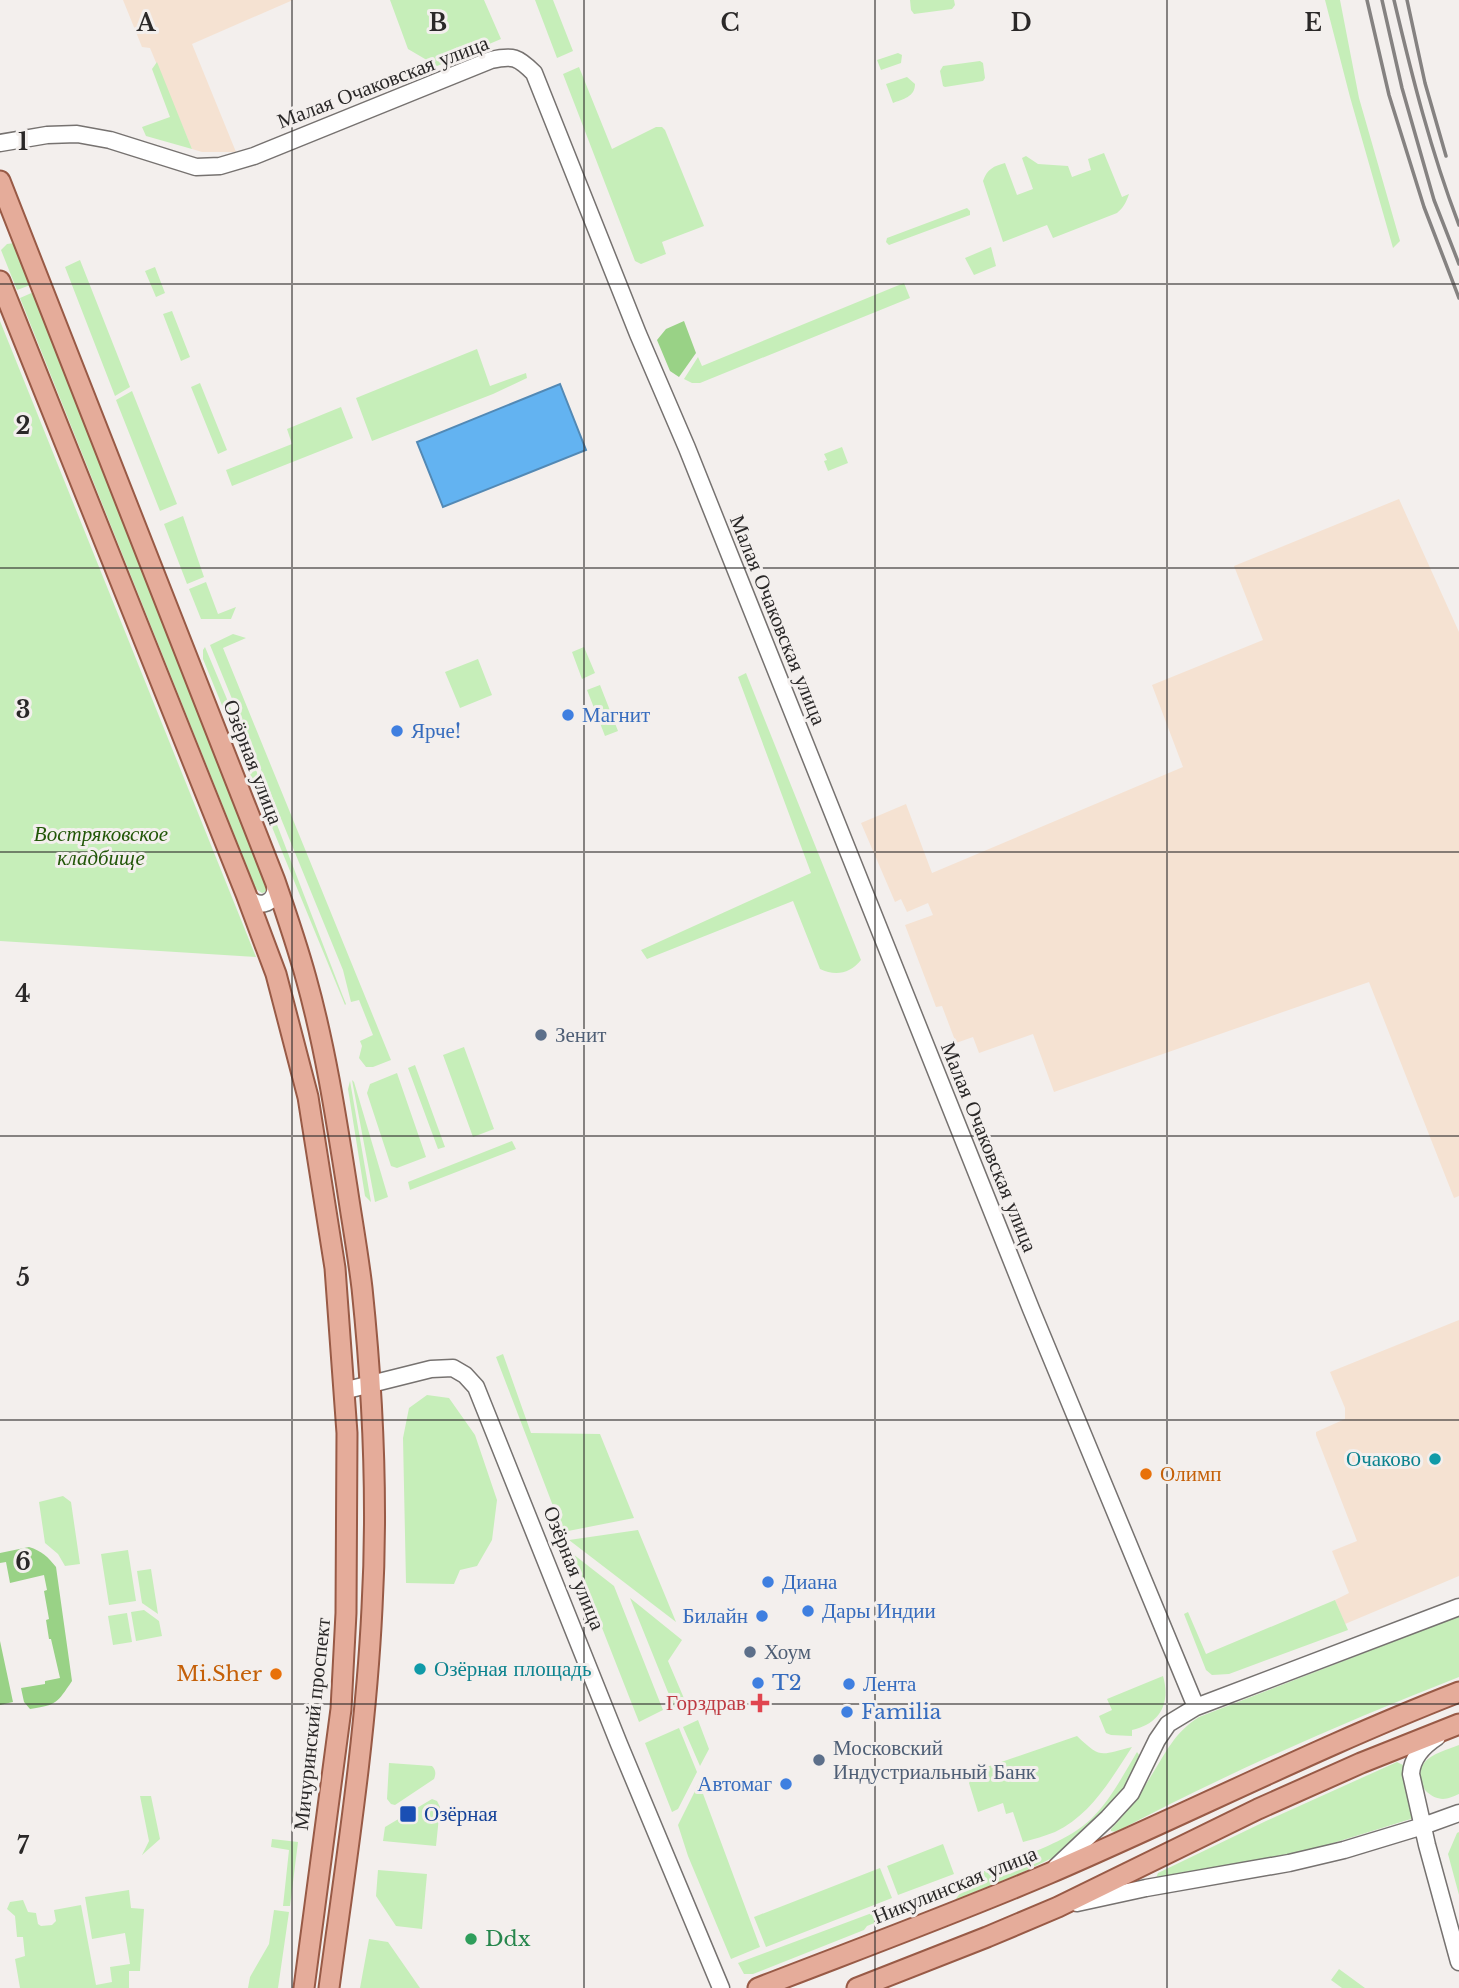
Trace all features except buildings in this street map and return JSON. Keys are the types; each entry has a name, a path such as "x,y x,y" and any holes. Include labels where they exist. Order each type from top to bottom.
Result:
{"main road":[{"name":"Озёрная улица","path":"0,180 289,922 306,978 333,1097 362,1284 371,1385"},
{"path":"0,281 276,974 309,1097 335,1268 343,1385"},
{"name":"Мичуринский проспект","path":"304,1988 341,1709 346,1599 347,1433 343,1385"},
{"path":"329,1988 352,1825 372,1609 374,1556 371,1385"},
{"path":"1049,1873 1457,1692"},
{"path":"856,1988 1058,1907 1270,1804 1361,1763 1455,1726"},
{"name":"Никулинская улица","path":"758,1988 1049,1873"}],"street":[{"name":"Малая Очаковская улица","path":"0,143 47,135 77,134 110,140 196,167 220,166 254,156 491,60 507,56 517,59 534,73 638,334 687,448 1031,1310 1196,1707"},
{"path":"246,894 253,902 264,903 273,897 275,881"},
{"path":"259,932 260,921 267,914 277,912 289,922"},
{"name":"Озёрная улица","path":"343,1385 371,1385 431,1369 453,1368 465,1375 476,1387 721,1988"},
{"name":"Никулинская улица","path":"1049,1873 1131,1793 1157,1740 1168,1724 1196,1707 1459,1607"},
{"path":"1455,1726 1428,1743 1411,1765 1413,1789 1459,1962"},
{"path":"1058,1907 1345,1850 1459,1812"}],"shaded area":[{"path":"123,0 293,0 192,44 236,152 202,152 192,149 150,48 142,47"},
{"path":"1399,499 1459,632 1459,1196 1454,1198 1369,982 1054,1092 1033,1034 979,1053 973,1037 956,1043 942,1006 936,1007 905,925 933,915 928,903 907,912 901,899 895,902 861,823 906,804 932,873 1183,767 1152,685 1263,640 1234,566"},
{"path":"1459,1320 1459,1576 1345,1624 1335,1600 1349,1593 1332,1551 1357,1541 1316,1435 1316,1432 1345,1419 1345,1408 1330,1372"}],"green space":[{"path":"390,0 484,0 501,39 437,66 408,49"},
{"path":"535,0 553,0 573,51 557,58"},
{"path":"910,0 954,0 955,5 952,9 914,14"},
{"path":"1325,0 1340,0 1359,98 1400,241 1393,248 1350,97"},
{"path":"898,53 902,55 901,63 881,70 877,60"},
{"path":"980,61 983,63 983,81 943,86 940,71 943,66"},
{"path":"157,62 192,149 146,136 142,127 170,117 152,69"},
{"path":"579,67 612,149 656,127 665,130 704,226 662,242 666,254 641,264 635,261 563,74"},
{"path":"907,77 915,84 913,92 893,103 886,84"},
{"path":"1104,153 1122,197 1129,194 1117,213 1053,238 1047,225 1003,242 983,181 989,171 1005,163 1017,195 1033,189 1022,158 1026,156 1038,164 1068,166 1072,177 1091,170 1088,159"},
{"path":"967,208 970,215 889,245 886,242 887,238"},
{"path":"14,243 33,284 17,290 1,250 7,244"},
{"path":"991,247 996,266 974,275 965,258"},
{"path":"80,260 130,387 115,396 65,267"},
{"path":"155,267 165,293 156,297 145,271"},
{"path":"904,283 910,298 700,383 684,379 698,357 702,366"},
{"path":"36,291 269,884 268,891 262,893 256,889 20,298"},
{"path":"172,311 190,357 181,361 163,314"},
{"name":"Востряковское кладбище","path":"0,321 256,957 0,941"},
{"path":"684,321 696,353 679,377 670,371 657,340 666,329"},
{"path":"477,349 490,386 526,373 527,378 372,441 356,398"},
{"path":"200,383 227,450 218,454 191,387"},
{"path":"132,391 177,504 160,511 116,400"},
{"path":"341,407 353,438 232,486 226,470 292,444 287,429"},
{"path":"842,447 848,463 828,471 824,454"},
{"path":"183,516 204,577 187,584 164,524"},
{"path":"206,582 218,614 236,607 231,619 201,619 189,589"},
{"path":"233,634 246,638 223,648 391,1060 373,1067 366,1067 359,1058 362,1046 360,1041 373,1035 359,1000 351,1002 343,970 210,645"},
{"path":"205,647 248,749 345,1005 203,659"},
{"path":"584,647 595,673 582,679 572,652"},
{"path":"478,659 492,695 460,708 445,672"},
{"path":"746,673 861,960 847,971 831,973 820,969 793,901 647,959 641,950 811,873 738,677"},
{"path":"600,685 618,731 605,736 587,690"},
{"path":"464,1047 494,1129 473,1137 443,1055"},
{"path":"415,1065 445,1147 438,1149 408,1068"},
{"path":"397,1073 426,1157 397,1168 391,1166 367,1093 370,1084"},
{"path":"352,1080 388,1197 375,1202"},
{"path":"350,1081 371,1202 365,1196 348,1089"},
{"path":"512,1141 516,1149 410,1190 408,1182"},
{"path":"503,1354 531,1433 600,1434 634,1518 563,1532 496,1357"},
{"path":"427,1395 449,1398 475,1435 497,1500 492,1540 477,1566 460,1570 454,1584 406,1583 403,1438 409,1408"},
{"path":"63,1496 71,1502 80,1564 65,1566 58,1554 45,1543 39,1502"},
{"path":"638,1530 676,1622 569,1540"},
{"path":"29,1547 38,1550 56,1567 72,1681 55,1702 30,1709 24,1702 21,1688 60,1678 46,1620 49,1619 44,1575 10,1583 6,1562 0,1563 0,1553"},
{"path":"128,1550 136,1601 109,1605 101,1554"},
{"path":"573,1554 614,1586 663,1710 639,1722"},
{"path":"151,1569 158,1614 142,1603 137,1571"},
{"path":"630,1598 682,1640 668,1661 686,1703 674,1707"},
{"path":"1335,1600 1348,1630 1229,1674 1212,1675 1206,1670 1184,1614 1188,1612 1206,1654"},
{"path":"144,1610 159,1621 162,1636 136,1641 131,1612"},
{"path":"127,1613 132,1642 113,1645 108,1616"},
{"path":"1459,1616 1459,1677 1285,1750 1116,1832 1111,1831 1142,1790 1172,1743 1183,1729 1199,1717"},
{"path":"0,1641 13,1702 0,1705"},
{"path":"1163,1676 1164,1703 1161,1711 1150,1723 1132,1730 1132,1736 1106,1733 1099,1716 1112,1710 1107,1699"},
{"path":"698,1720 709,1749 700,1766 683,1727"},
{"path":"679,1728 697,1772 678,1809 672,1812 645,1743"},
{"path":"1077,1736 1091,1749 1102,1753 1132,1747 1090,1806 1068,1825 1023,1842 1013,1812 1006,1814 1003,1803 978,1812 969,1783 975,1771"},
{"path":"1459,1745 1459,1794 1449,1798 1437,1798 1422,1786 1419,1774 1421,1769 1431,1757"},
{"path":"1137,1752 1143,1765 1081,1844 1019,1874 955,1900 967,1884 966,1878 1049,1846 1079,1829 1097,1813 1110,1796"},
{"path":"1397,1762 1403,1765 1405,1786 1414,1818 1314,1849 1156,1878 1158,1873 1266,1821"},
{"path":"389,1763 432,1766 435,1777 395,1805 391,1804 387,1799"},
{"path":"699,1783 760,1947 731,1959 688,1856 678,1825"},
{"path":"140,1796 151,1796 160,1839 142,1855 149,1841"},
{"path":"432,1799 437,1801 440,1807 436,1846 383,1841 385,1827"},
{"path":"1459,1832 1459,1895 1448,1854"},
{"path":"272,1839 298,1842 290,1906 283,1906 289,1850 271,1847"},
{"path":"943,1844 954,1874 898,1895 887,1866"},
{"path":"880,1868 892,1898 766,1947 754,1917"},
{"path":"378,1870 427,1874 422,1929 396,1926 376,1896"},
{"path":"954,1882 956,1886 951,1892 905,1911 902,1902"},
{"path":"129,1890 131,1908 144,1909 140,1971 129,1971 129,1988 20,1988 15,1959 25,1956 23,1937 17,1937 15,1916 7,1909 10,1902 23,1900 28,1912 36,1913 41,1926 52,1925 56,1921 54,1910 81,1905 96,1985 112,1982 110,1967 130,1964 125,1933 92,1939 85,1897"},
{"path":"896,1904 899,1913 867,1926 864,1930 753,1974 744,1974 738,1963"},
{"path":"274,1910 289,1912 278,1988 248,1988 250,1977 269,1944"},
{"path":"369,1939 388,1942 420,1988 360,1988"},
{"path":"1339,1969 1365,1988 1342,1988 1331,1980"}],"water":[{"path":"560,384 586,450 443,507 417,442"}],"railway":[{"path":"1367,0 1389,95 1424,207 1459,298"},
{"path":"1382,0 1402,88 1434,200 1459,264"},
{"path":"1394,0 1431,142 1459,225"},
{"path":"1407,0 1425,83 1446,156"}],"place":[{"name":"Магнит","path":"568,715"},
{"name":"Ярче!","path":"397,731"},
{"name":"Зенит","path":"541,1035"},
{"name":"Очаково","path":"1435,1459"},
{"name":"Олимп","path":"1146,1474"},
{"name":"Диана","path":"768,1582"},
{"name":"Дары Индии","path":"808,1611"},
{"name":"Билайн","path":"762,1616"},
{"name":"Хоум","path":"750,1652"},
{"name":"Озёрная площадь","path":"420,1669"},
{"name":"Mi.Sher","path":"276,1674"},
{"name":"T2","path":"758,1683"},
{"name":"Лента","path":"849,1684"},
{"name":"Горздрав","path":"760,1703"},
{"name":"Familia","path":"847,1712"},
{"name":"Московский Индустриальный Банк","path":"819,1760"},
{"name":"Автомаг","path":"786,1784"},
{"name":"Озёрная","path":"408,1814"},
{"name":"Ddx","path":"471,1939"}]}
